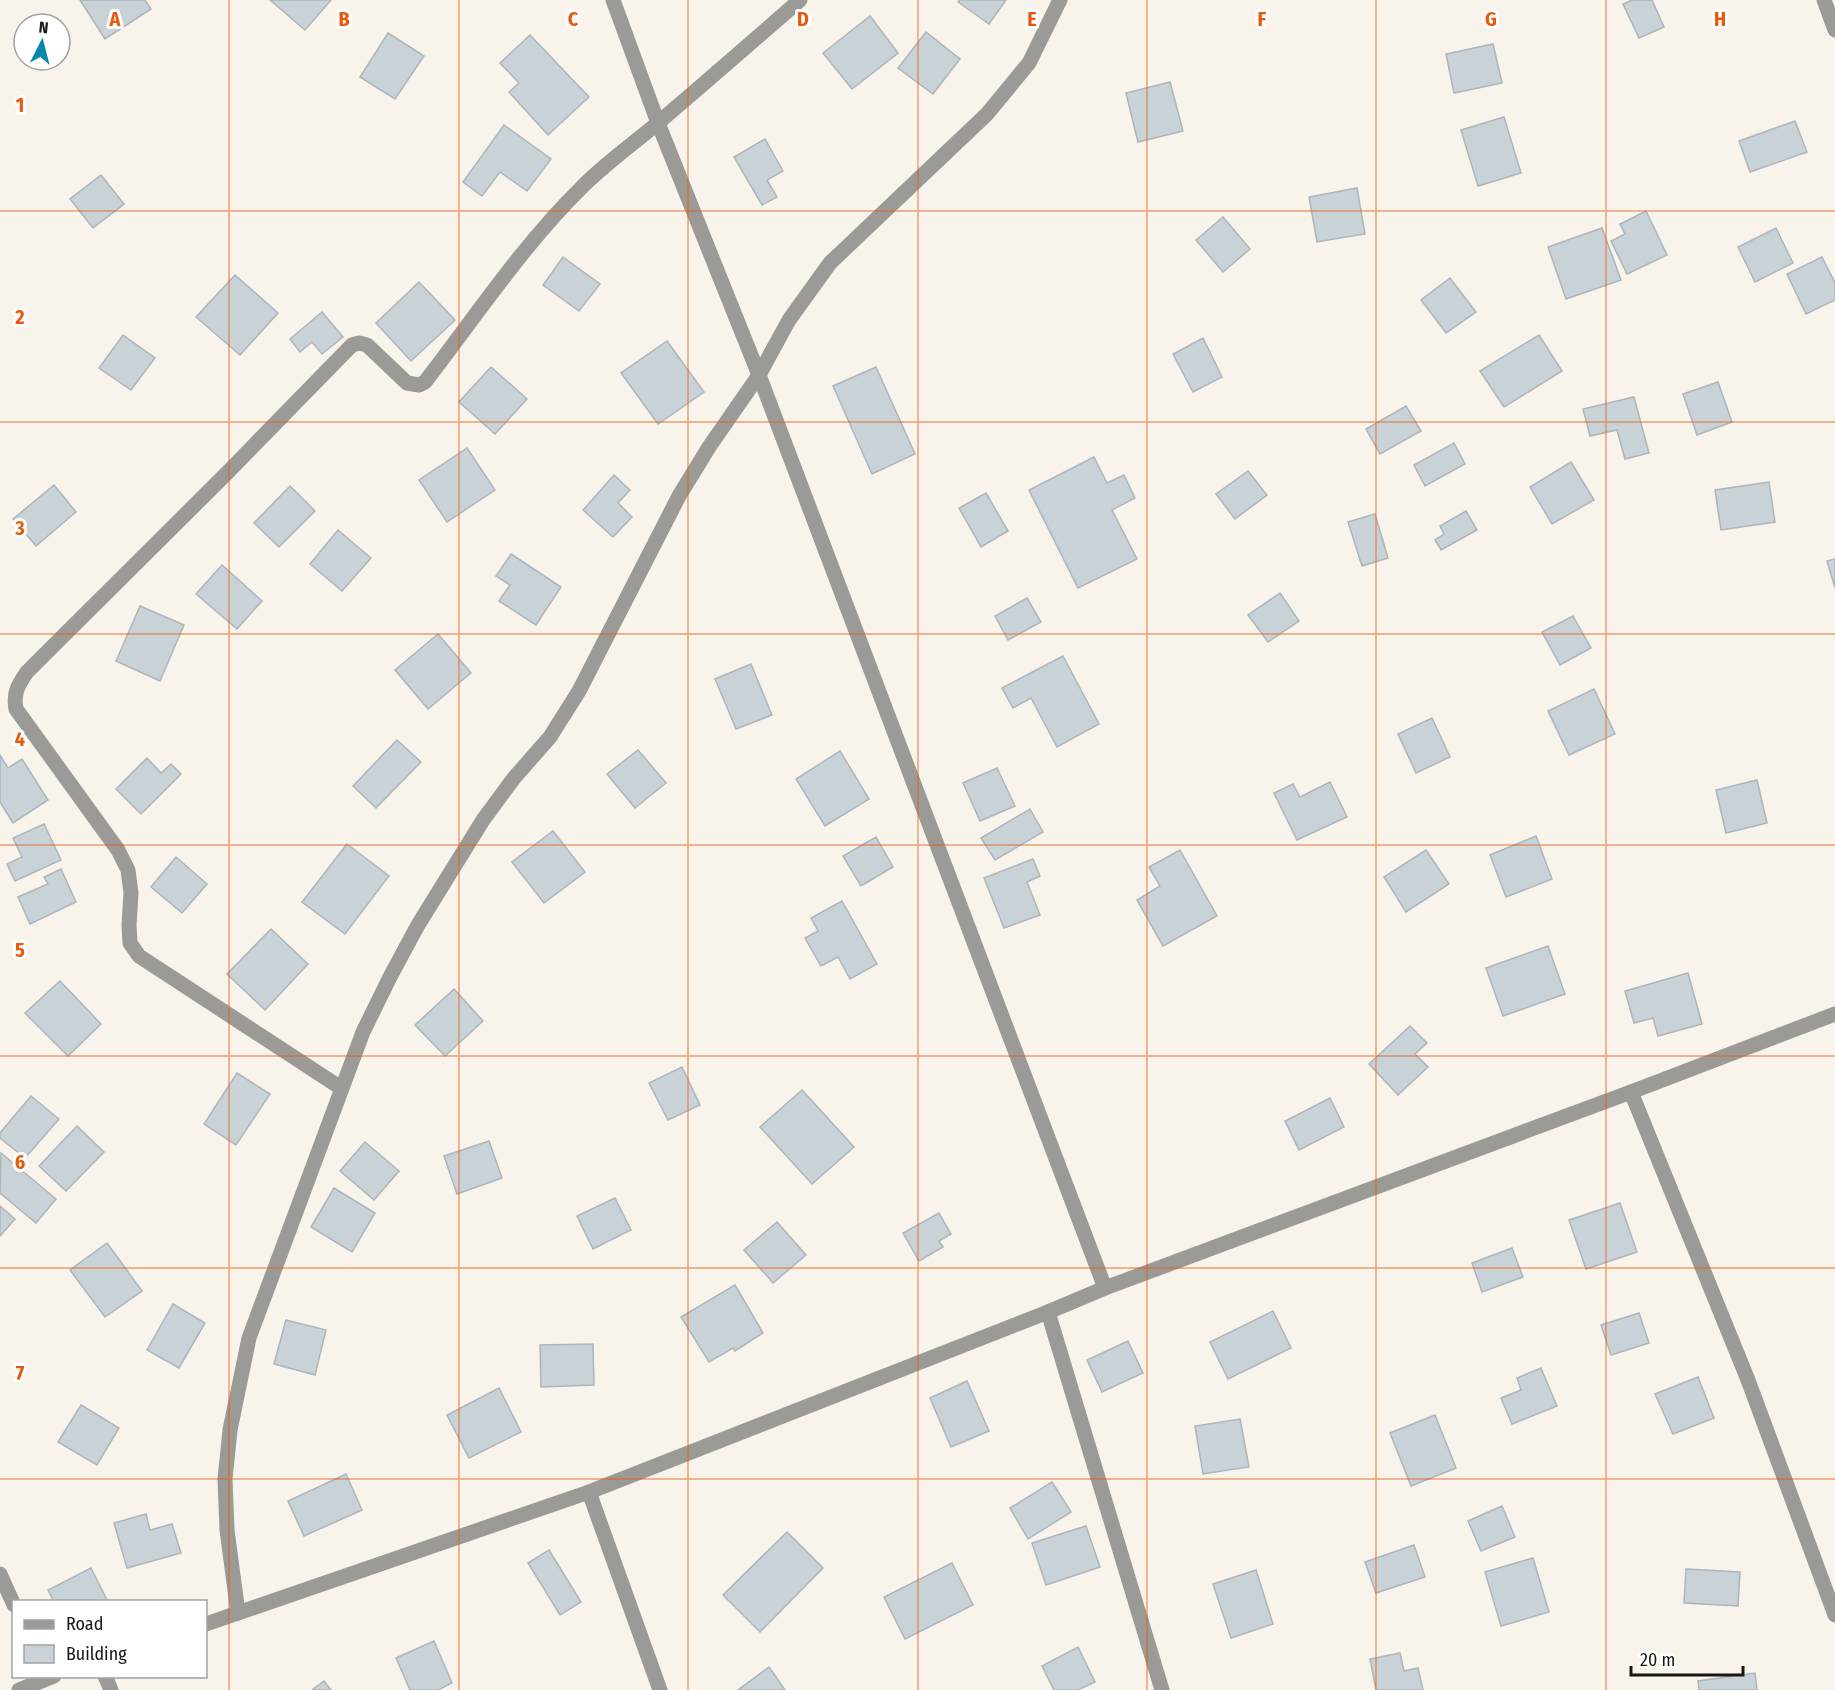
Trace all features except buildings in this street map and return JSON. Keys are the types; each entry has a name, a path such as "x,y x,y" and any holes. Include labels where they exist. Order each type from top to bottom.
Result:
{"street":[{"path":"613,0 658,123 759,375 1105,1288"},
{"path":"341,1088 139,956 130,943 131,893 128,870 118,850 16,709 14,696 18,684 27,672 352,345 359,343 367,345 407,383 419,385 425,382 553,217 604,166 658,123 800,0"},
{"path":"238,1613 227,1530 225,1479 233,1419 249,1338 363,1032 418,925 483,820 514,778 550,737 579,691 679,496 709,447 759,375 789,320 830,263 987,114 1029,63 1060,0"},
{"path":"1824,0 1835,30"},
{"path":"207,1624 589,1492 1105,1288 1835,1014"},
{"path":"1631,1092 1748,1380 1835,1615"},
{"path":"1048,1312 1162,1690"},
{"path":"589,1492 660,1690"},
{"path":"0,1574 12,1601"},
{"path":"20,1690 48,1678"}]}
